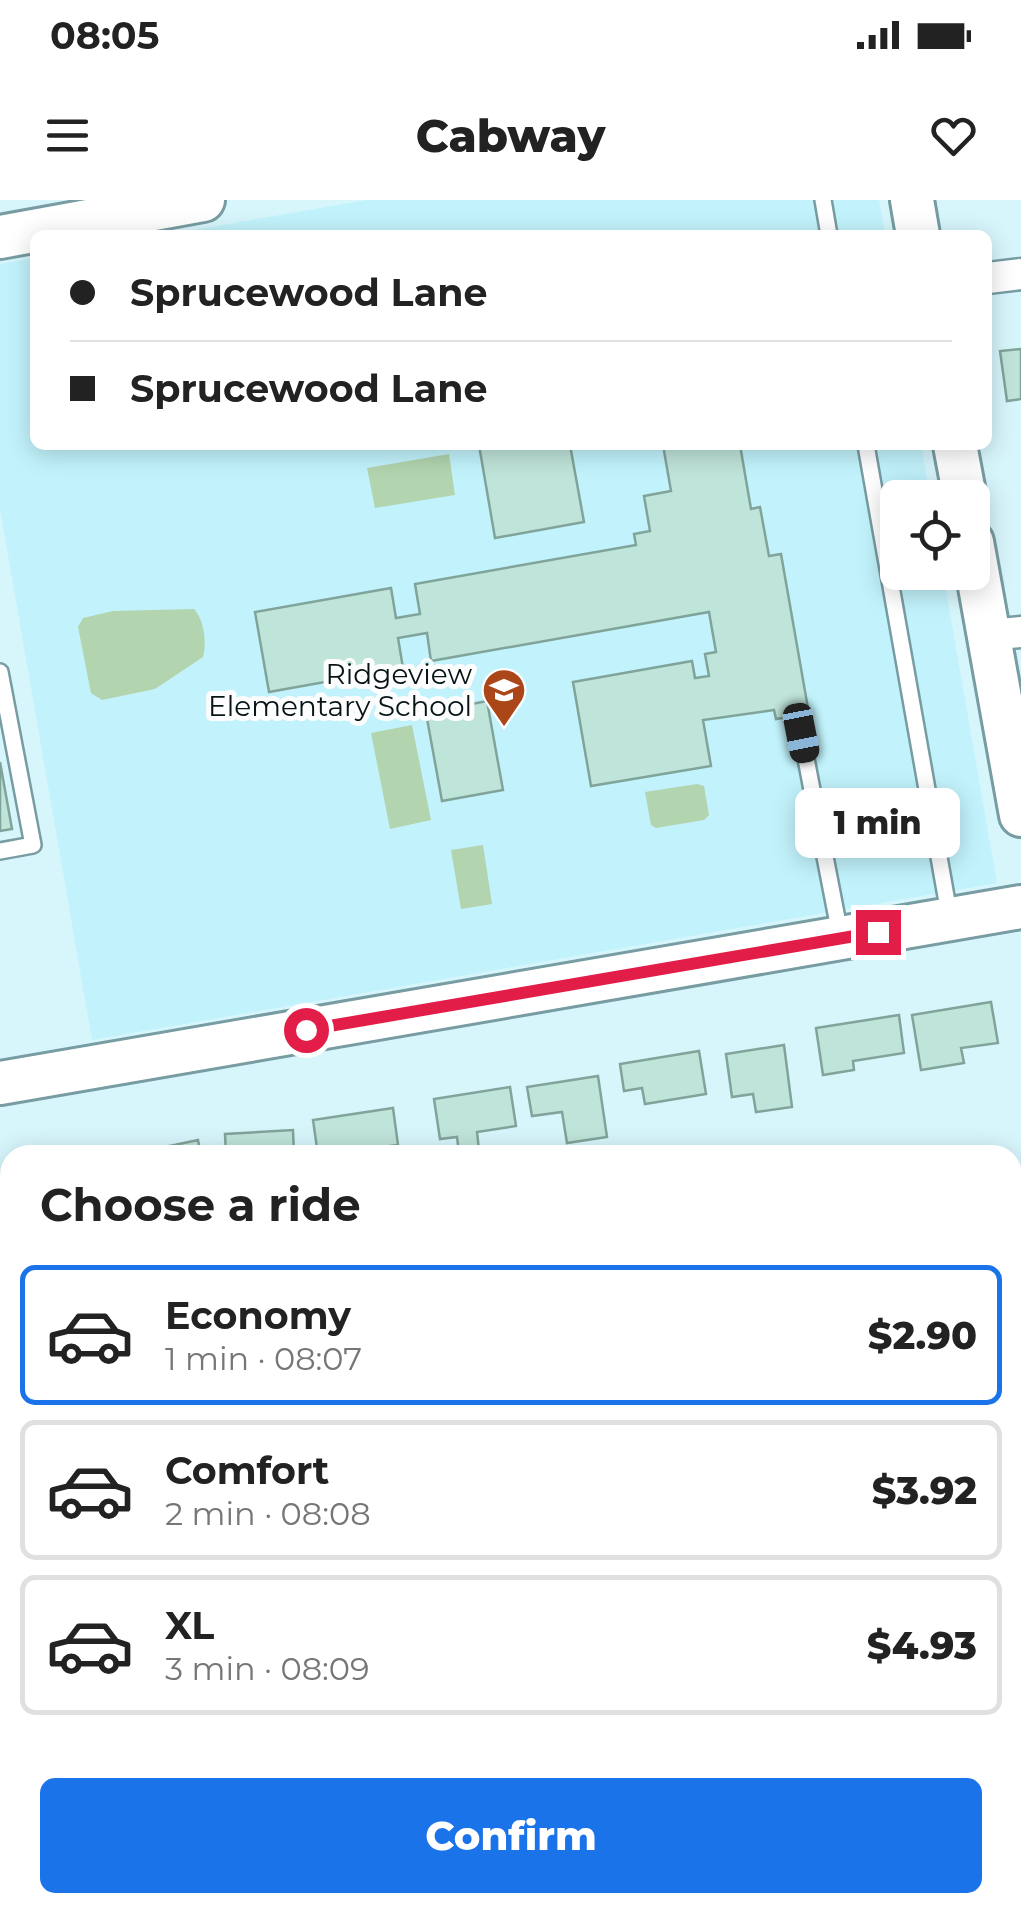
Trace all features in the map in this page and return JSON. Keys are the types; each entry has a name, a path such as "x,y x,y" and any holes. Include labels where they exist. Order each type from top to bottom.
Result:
{"street":[{"path":"35,230 146,205 203,200"},
{"path":"912,200 917,230"},
{"path":"0,238 30,231"},
{"path":"992,278 1021,274"},
{"path":"956,450 962,480"},
{"path":"989,590 1005,633 1021,816"},
{"path":"0,1083 1021,907"}],"lane":[{"path":"822,200 828,230"},
{"path":"867,450 950,919"},
{"path":"0,672 33,845 0,851"},
{"path":"801,733 841,938"}],"shaded area":[{"path":"366,200 879,200 884,230 194,230"},
{"name":"Ridgeview Elementary School","path":"30,259 30,450 922,450 927,480 880,480 880,590 946,590 997,883 92,1040 0,509 0,264"}],"green space":[{"path":"449,454 455,495 375,508 367,468"},
{"path":"194,609 204,632 203,657 155,689 102,700 91,693 78,627 83,618 113,611"},
{"path":"412,725 431,820 390,829 371,733"},
{"path":"704,786 709,815 704,820 656,828 651,825 645,792"},
{"path":"483,845 492,904 461,909 451,850"}],"building":[{"path":"1021,349 1021,399 1007,401 1000,351"},
{"path":"480,450 571,450 584,522 495,538"},
{"path":"664,450 741,450 751,509 760,507 769,556 781,554 809,714 776,719 774,710 703,720 711,766 591,786 573,682 692,661 695,678 709,676 705,654 716,652 709,612 431,661 427,633 398,638 403,668 269,692 255,612 391,588 396,618 420,614 415,584 636,545 634,534 650,531 644,496 671,491"},
{"path":"487,701 503,790 442,801 426,713"},
{"path":"0,762 12,829 0,831"},
{"path":"991,1002 998,1043 961,1048 964,1063 921,1070 912,1015"},
{"path":"899,1015 904,1053 853,1061 854,1070 823,1075 816,1028"},
{"path":"784,1045 792,1107 756,1112 753,1094 732,1097 726,1054"},
{"path":"699,1051 706,1094 645,1104 642,1088 624,1091 620,1064"},
{"path":"598,1076 607,1137 567,1143 562,1112 532,1116 527,1087"},
{"path":"510,1087 516,1126 477,1132 478,1145 458,1145 457,1137 440,1139 434,1099"},
{"path":"393,1108 398,1145 317,1145 313,1120"},
{"path":"293,1130 294,1145 226,1145 225,1134"}],"place":[{"name":"Ridgeview Elementary School","path":"504,728"}],"route":[{"path":"306,1030 878,932"}]}
